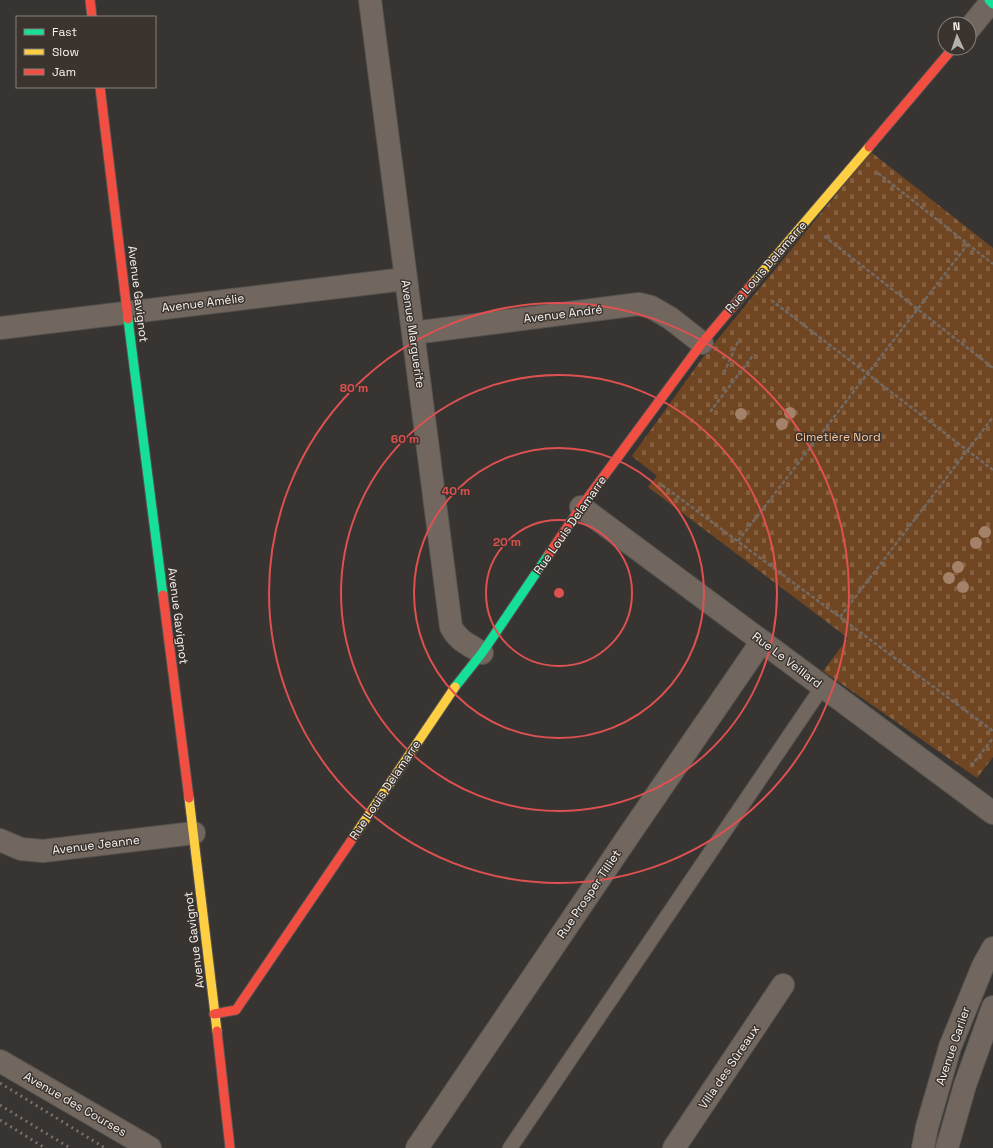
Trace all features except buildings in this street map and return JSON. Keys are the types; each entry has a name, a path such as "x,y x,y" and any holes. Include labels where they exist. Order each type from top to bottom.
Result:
{"street":[{"path":"90,0 92,16"},
{"name":"Avenue Marguerite","path":"370,0 451,627 458,638 482,653"},
{"path":"977,19 991,2"},
{"name":"Rue Louis Delamarre","path":"214,1014 236,1010 457,684 482,653 581,507 702,343 946,56"},
{"name":"Avenue Gavignot","path":"100,88 127,313 194,833 230,1148"},
{"name":"Avenue Amélie","path":"0,328 405,279"},
{"name":"Avenue André","path":"413,333 639,304 651,307 670,318 702,343"},
{"name":"Rue Le Veillard","path":"581,507 993,813"},
{"name":"Rue Prosper Tilliet","path":"416,1148 762,641"},
{"name":"Avenue Jeanne","path":"0,840 21,849 43,851 194,833"},
{"name":"Avenue Carlier","path":"923,1148 927,1127 950,1047 983,966 993,948"},
{"name":"Villa des Sûreaux","path":"674,1148 783,985"},
{"name":"Avenue Carlier","path":"947,1148 965,1085 993,1007"},
{"name":"Avenue des Courses","path":"0,1061 150,1148"}],"lane":[{"path":"510,1148 822,686"}],"path":[{"path":"876,171 993,264"},
{"path":"823,236 993,368"},
{"path":"738,541 968,244"},
{"path":"771,300 993,470"},
{"path":"710,412 754,354"},
{"path":"840,617 993,416"},
{"path":"662,485 993,731"},
{"path":"971,766 993,738"}],"green space":[{"name":"Cimetière Nord","path":"871,152 993,248 993,757 977,778 823,671 848,638 648,487 657,476 632,456 704,356"}],"railway":[{"path":"0,1083 105,1148"},
{"path":"0,1105 70,1148"},
{"path":"0,1120 45,1148"}],"traffic: fast":[{"path":"989,0 993,4"},
{"path":"128,319 163,595"},
{"path":"455,687 482,653 549,554"}],"traffic: slow":[{"path":"752,284 869,147"},
{"path":"355,835 455,687"},
{"path":"189,798 217,1031"}],"traffic: jam":[{"path":"90,0 92,16"},
{"path":"869,147 946,56"},
{"path":"100,88 128,319"},
{"path":"549,554 581,507 702,343 752,284"},
{"path":"163,595 189,798"},
{"path":"214,1014 236,1010 355,835"},
{"path":"217,1031 230,1148"}]}
